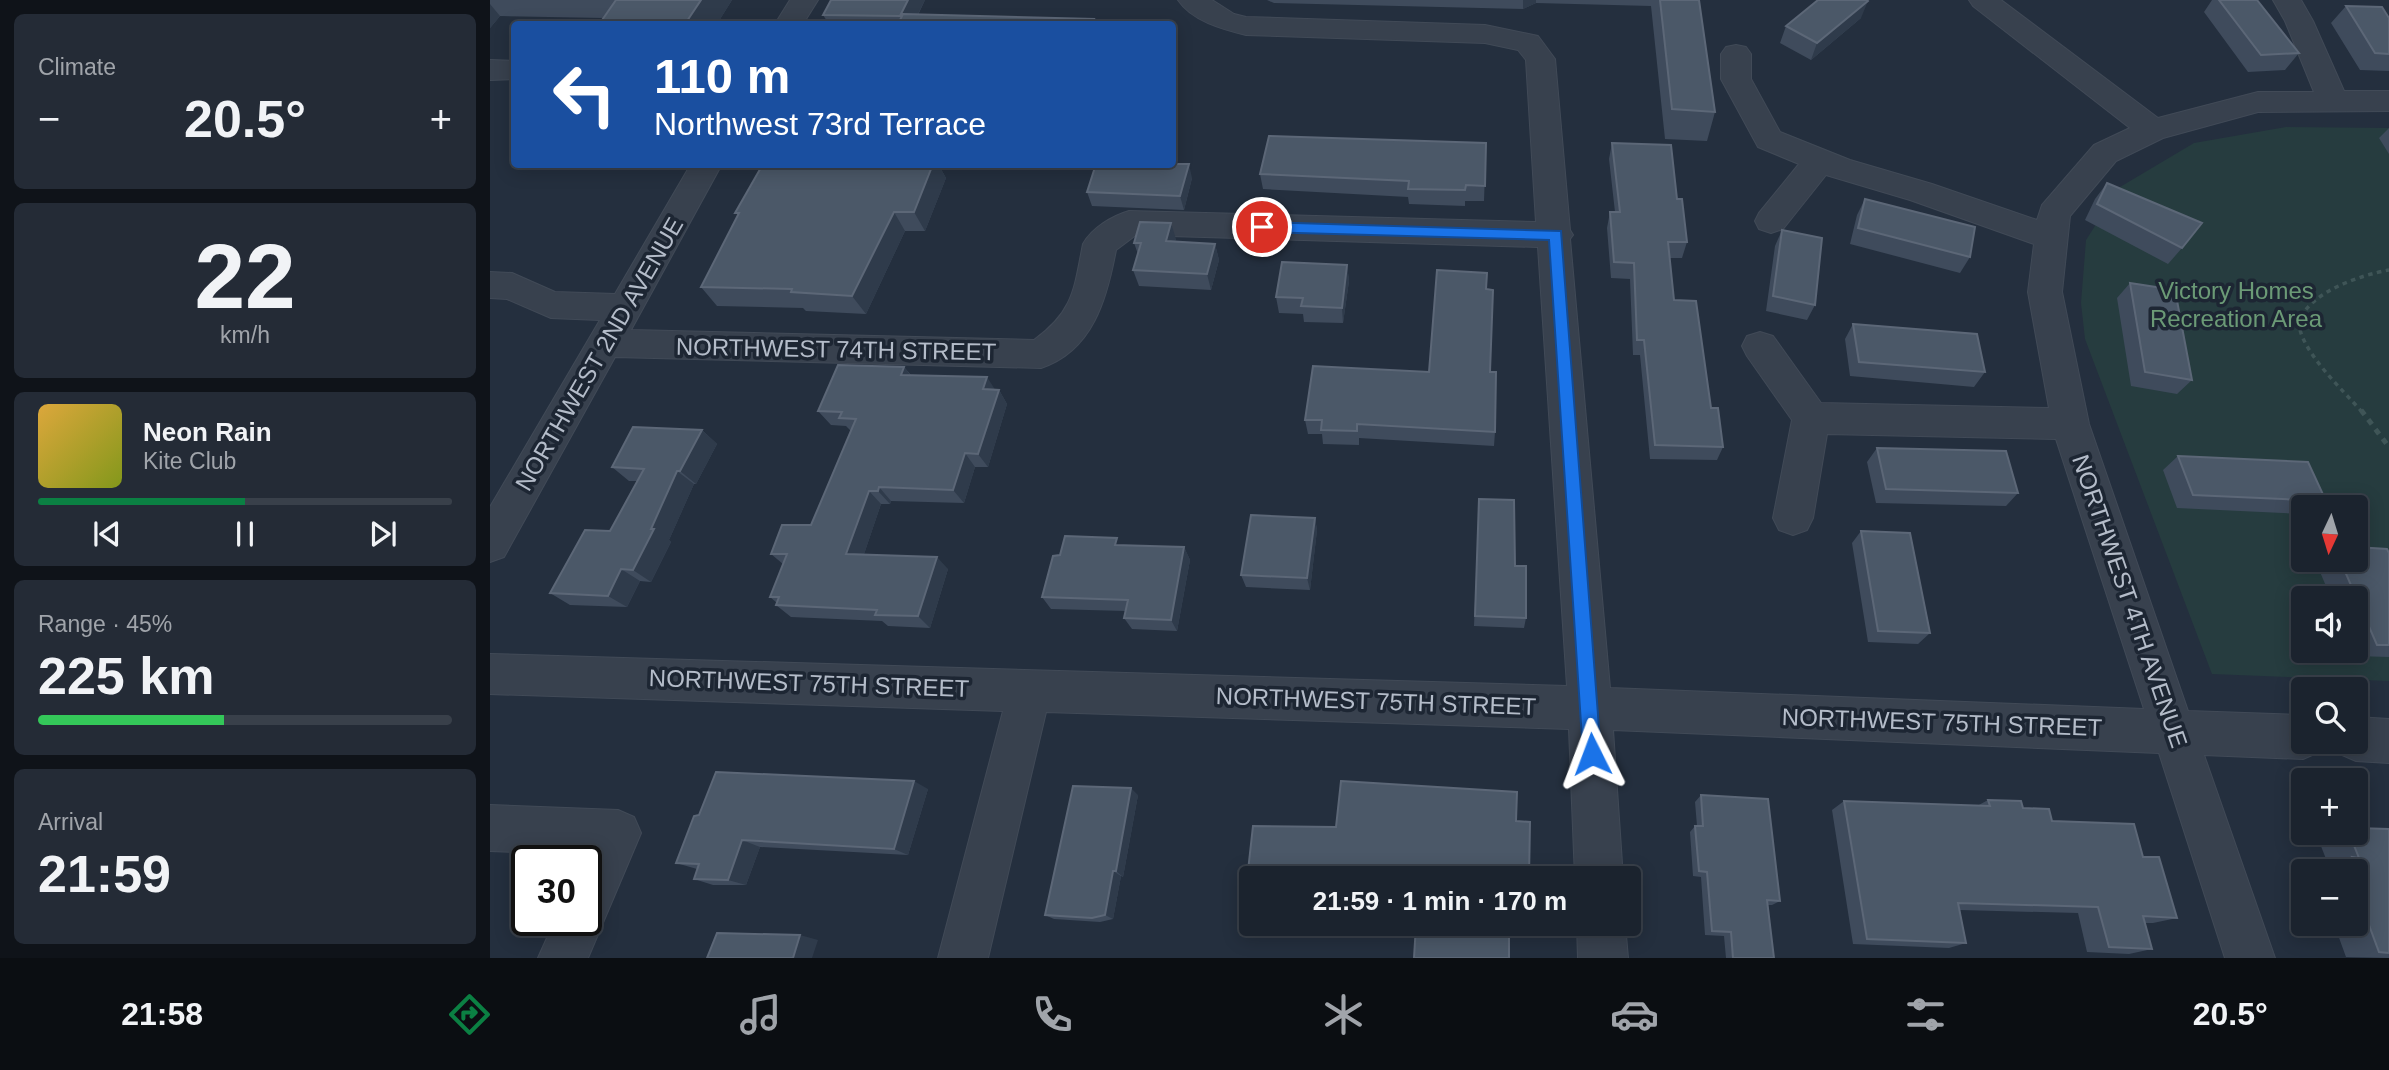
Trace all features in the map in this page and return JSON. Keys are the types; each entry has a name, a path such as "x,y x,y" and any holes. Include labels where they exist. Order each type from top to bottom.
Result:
{"street":[{"path":"791,21 804,0"},
{"path":"1192,0 1225,20 1246,26 1485,34 1528,43 1540,59 1556,235 1590,708 1598,866"},
{"path":"1983,0 2153,130"},
{"path":"2287,0 2299,21 2333,102"},
{"path":"1736,54 1736,79 1769,139 1820,160 2052,238"},
{"path":"490,70 511,70"},
{"name":"NORTHWEST 4TH AVENUE","path":"2250,958 2070,424 2045,292 2053,213 2105,153 2153,130 2258,102 2389,101"},
{"path":"1771,221 1820,160"},
{"name":"NORTHWEST 2ND AVENUE","path":"490,544 705,168"},
{"name":"NORTHWEST 74TH STREET","path":"606,343 1041,354 1063,340 1086,310 1100,244 1129,223 1556,235"},
{"path":"490,285 512,286 551,305 625,308"},
{"path":"1760,346 1811,418 1793,518"},
{"path":"1811,418 2070,424"},
{"name":"NORTHWEST 75TH STREET","path":"490,674 1590,708 2291,736"},
{"path":"963,958 1030,690"},
{"path":"2368,740 2389,741"},
{"path":"490,828 618,833 602,870"},
{"path":"563,958 573,936"},
{"path":"1602,936 1603,958"}],"path":[{"path":"2389,270 2347,281 2310,304 2300,317 2299,326 2304,341 2378,427 2389,447"}],"green space":[{"name":"Victory Homes Recreation Area","path":"2286,127 2389,128 2389,681 2368,680 2368,677 2212,674 2085,339 2081,303 2086,240 2120,187 2194,143"}],"building":[{"path":"616,0 701,0 687,21 601,21"},
{"path":"831,0 908,0 900,16 823,15"},
{"path":"1660,0 1699,0 1715,112 1672,109"},
{"path":"1818,0 1868,1 1817,43 1786,26"},
{"path":"2219,0 2257,0 2299,53 2261,55"},
{"path":"2346,6 2382,7 2389,18 2389,54 2375,53"},
{"path":"903,14 1094,19 1093,21 900,21"},
{"path":"1269,136 1486,143 1485,186 1466,185 1465,190 1408,189 1409,181 1260,174"},
{"path":"1612,143 1671,145 1677,199 1682,199 1687,242 1668,242 1674,300 1696,301 1711,408 1718,408 1723,447 1655,445 1644,340 1637,340 1634,263 1614,262 1610,212 1620,212"},
{"path":"1176,164 1189,164 1180,196 1087,192 1095,168 1176,168"},
{"path":"761,168 931,168 914,212 894,212 852,296 791,292 792,289 701,287 739,213 735,213"},
{"path":"2107,183 2202,223 2182,248 2097,204"},
{"path":"1865,199 1975,227 1970,257 1858,228"},
{"path":"1140,222 1171,223 1166,241 1215,244 1207,274 1133,270 1141,243 1134,243"},
{"path":"1782,230 1822,238 1815,305 1773,296"},
{"path":"1282,262 1347,265 1342,308 1301,306 1303,298 1276,297"},
{"path":"1437,270 1487,273 1486,289 1493,290 1490,372 1496,372 1495,432 1357,424 1357,431 1321,430 1322,420 1305,420 1313,366 1429,372"},
{"path":"2130,283 2175,290 2192,380 2145,372"},
{"path":"1853,324 1977,334 1985,372 1859,362"},
{"path":"838,365 904,367 901,375 987,377 983,389 999,390 978,454 965,453 953,490 879,487 878,491 869,491 846,554 937,557 918,616 875,615 877,610 776,605 779,597 770,597 787,554 771,554 782,525 811,525 856,419 839,418 842,412 818,411"},
{"path":"633,427 702,430 680,471 677,471 651,529 654,529 633,570 621,569 608,596 550,593 585,530 610,531 644,469 612,467"},
{"path":"1877,448 2006,451 2018,493 1886,489"},
{"path":"2178,456 2308,462 2323,495 2291,495 2291,499 2193,495"},
{"path":"1479,499 1514,500 1515,566 1526,566 1526,618 1475,616"},
{"path":"1251,515 1315,518 1307,578 1241,575"},
{"path":"1861,531 1910,533 1930,633 1878,631"},
{"path":"1065,536 1117,538 1115,545 1184,547 1171,620 1124,618 1128,600 1042,597 1053,556 1060,555"},
{"path":"2368,548 2387,549 2389,645 2377,645 2368,624 2368,586 2351,586 2345,572 2368,572"},
{"path":"716,772 914,781 894,849 742,840 728,880 694,879 699,864 676,863 694,816 699,815"},
{"path":"1341,781 1517,792 1516,821 1530,822 1529,866 1249,866 1253,826 1336,827"},
{"path":"1073,786 1131,788 1105,915 1092,918 1045,915"},
{"path":"1701,795 1768,799 1780,901 1767,900 1774,958 1733,958 1731,932 1712,931 1707,872 1699,871 1695,826 1703,826"},
{"path":"1988,800 2021,801 2023,808 2049,809 2052,821 2134,824 2143,857 2159,857 2177,918 2143,916 2152,949 2109,947 2098,907 1958,903 1966,943 1867,939 1844,801 1990,806"},
{"path":"2368,828 2389,829 2389,953 2379,952 2368,922 2368,859 2353,859 2352,857 2359,858 2354,845 2368,845"},
{"path":"717,933 800,935 793,958 707,958"},
{"path":"1415,936 1509,936 1509,958 1414,958"}],"route":[{"path":"1262,227 1556,235 1592,754"}]}
